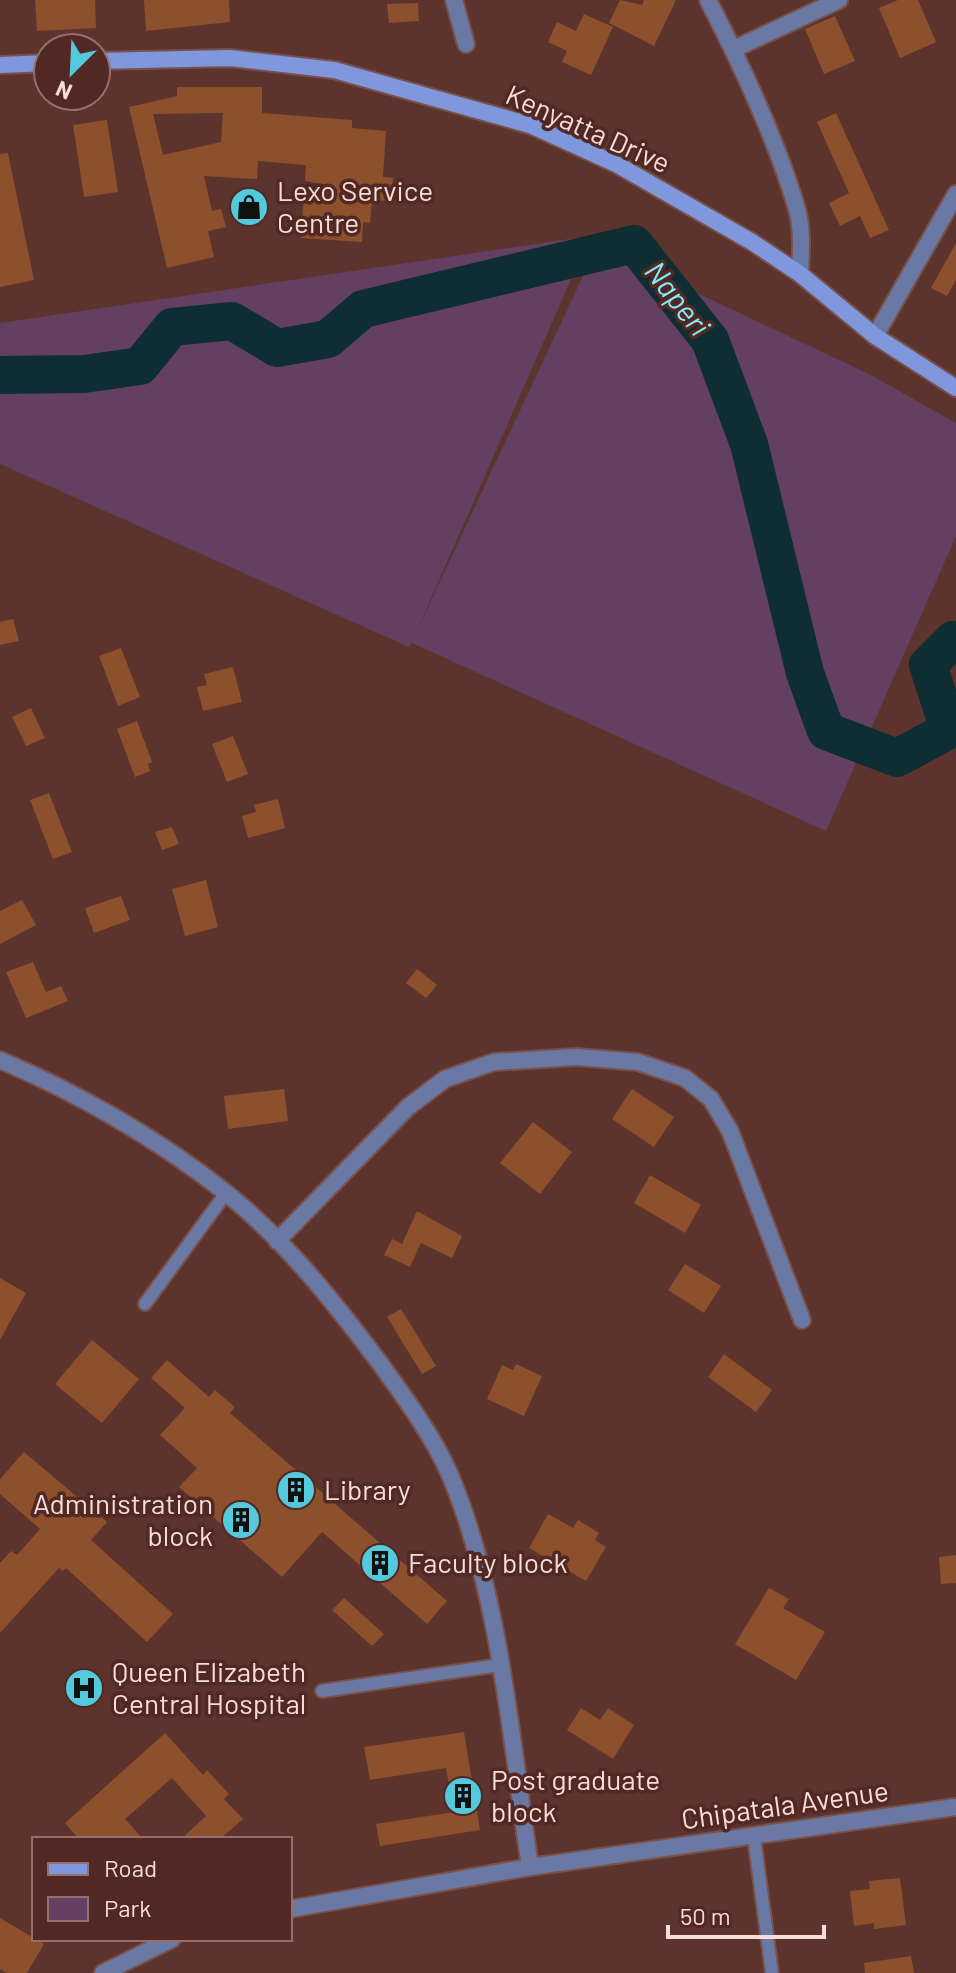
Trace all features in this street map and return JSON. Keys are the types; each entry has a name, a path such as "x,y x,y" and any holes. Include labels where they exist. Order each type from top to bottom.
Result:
{"main road":[{"name":"Kenyatta Drive","path":"112,61 230,58 334,70 530,125 669,193 800,274 875,336 956,388"},
{"path":"0,65 32,64"}],"street":[{"path":"454,0 466,44"},
{"path":"708,0 734,49 797,207 802,240 800,274"},
{"path":"734,49 839,0"},
{"path":"875,336 956,194"},
{"path":"277,1241 408,1107 445,1079 494,1062 576,1057 638,1062 685,1078 711,1099 730,1131 802,1320"},
{"path":"0,1060 114,1119 226,1193 277,1241 353,1327 414,1410 449,1475 476,1553 500,1665 530,1867"},
{"name":"Chipatala Avenue","path":"292,1909 530,1867 956,1807"},
{"path":"103,1973 168,1941"}],"lane":[{"path":"145,1304 226,1193"},
{"path":"322,1691 500,1665"},
{"path":"754,1837 772,1973"}],"green space":[{"path":"590,236 415,635 597,246 869,374 956,423 956,536 826,831 412,643 409,647 0,464 0,323"}],"building":[{"path":"35,0 95,0 96,28 37,31"},
{"path":"144,0 229,0 230,22 146,31"},
{"path":"620,0 642,5 644,0 676,0 654,46 609,23"},
{"path":"898,0 918,0 936,42 900,58 879,8"},
{"path":"418,3 419,21 389,23 387,4"},
{"path":"584,14 613,27 591,75 562,62 567,51 548,42 557,22 576,31"},
{"path":"835,16 855,61 824,74 805,29"},
{"path":"177,87 262,87 262,113 352,120 352,128 386,131 383,177 393,178 391,201 372,200 370,223 363,222 362,242 301,238 304,192 334,186 305,181 306,165 258,161 257,179 204,176 212,211 221,209 226,227 208,231 214,257 167,268 129,107 177,96","holes":["223,113 221,142 163,155 153,114"]},
{"path":"836,113 889,230 870,238 860,216 840,226 829,203 849,193 817,122"},
{"path":"107,120 118,192 84,197 73,125"},
{"path":"8,153 34,280 0,287 0,154"},
{"path":"956,243 956,280 947,296 931,288"},
{"path":"13,619 19,641 0,645 0,622"},
{"path":"121,648 140,697 118,706 99,656"},
{"path":"233,667 242,702 203,711 197,687 207,685 204,674"},
{"path":"31,708 45,738 26,746 12,717"},
{"path":"137,721 152,762 148,764 150,771 135,777 117,729"},
{"path":"233,736 248,774 227,782 212,744"},
{"path":"49,793 72,852 53,859 30,800"},
{"path":"278,799 285,828 248,838 242,816 256,812 254,805"},
{"path":"172,827 179,844 162,850 155,832"},
{"path":"206,880 218,927 185,936 172,889"},
{"path":"121,896 130,920 94,933 85,908"},
{"path":"22,900 36,925 0,944 0,911"},
{"path":"33,962 46,992 61,986 68,1001 26,1018 6,972"},
{"path":"417,969 437,985 426,998 406,983"},
{"path":"284,1089 288,1121 228,1129 224,1096"},
{"path":"632,1089 674,1117 654,1147 612,1119"},
{"path":"533,1122 572,1152 540,1194 500,1163"},
{"path":"650,1175 701,1205 685,1233 634,1203"},
{"path":"417,1211 462,1236 452,1258 421,1243 410,1267 384,1255 392,1239 402,1244"},
{"path":"685,1264 721,1286 704,1313 668,1290"},
{"path":"0,1278 26,1293 0,1340"},
{"path":"401,1309 436,1366 422,1374 387,1317"},
{"path":"92,1340 139,1379 102,1423 55,1384"},
{"path":"724,1354 772,1390 756,1412 708,1377"},
{"path":"167,1360 209,1397 215,1390 235,1407 230,1413 447,1601 427,1624 322,1532 282,1577 179,1487 197,1468 160,1435 185,1408 151,1378"},
{"path":"516,1364 542,1376 524,1416 487,1399 502,1365 513,1370"},
{"path":"24,1452 107,1522 91,1540 173,1614 147,1642 66,1568 63,1571 59,1568 0,1633 0,1563 11,1551 17,1555 40,1529 0,1494 0,1479"},
{"path":"548,1514 573,1528 578,1520 599,1533 595,1540 606,1547 586,1581 529,1548"},
{"path":"956,1555 956,1583 941,1584 939,1557"},
{"path":"769,1588 789,1599 783,1608 825,1632 796,1680 735,1644"},
{"path":"344,1598 384,1634 372,1646 332,1610"},
{"path":"581,1708 600,1720 608,1708 634,1725 613,1759 567,1730"},
{"name":"Post graduate block","path":"464,1732 480,1830 380,1846 376,1824 454,1812 446,1768 370,1780 364,1747"},
{"path":"165,1733 203,1775 207,1770 229,1794 224,1799 243,1819 222,1837 183,1837 206,1816 172,1778 125,1819 141,1837 77,1837 65,1823"},
{"path":"900,1878 906,1925 874,1929 874,1923 854,1926 850,1891 870,1889 869,1881"},
{"path":"0,1918 32,1937 32,1941 44,1944 27,1973 7,1973 0,1969"},
{"path":"911,1956 914,1973 865,1973 864,1963"}],"waterway":[{"name":"Naperi","path":"0,375 84,374 140,366 172,327 232,321 277,348 328,339 363,309 634,244 710,340 749,444 805,673 826,731 897,758 949,730 928,665 953,640 956,642"}],"place":[{"name":"Lexo Service Centre","path":"249,207"},
{"name":"Library","path":"296,1490"},
{"name":"Administration block","path":"241,1520"},
{"name":"Faculty block","path":"380,1563"},
{"name":"Queen Elizabeth Central Hospital","path":"84,1688"},
{"name":"Post graduate block","path":"463,1796"}]}
